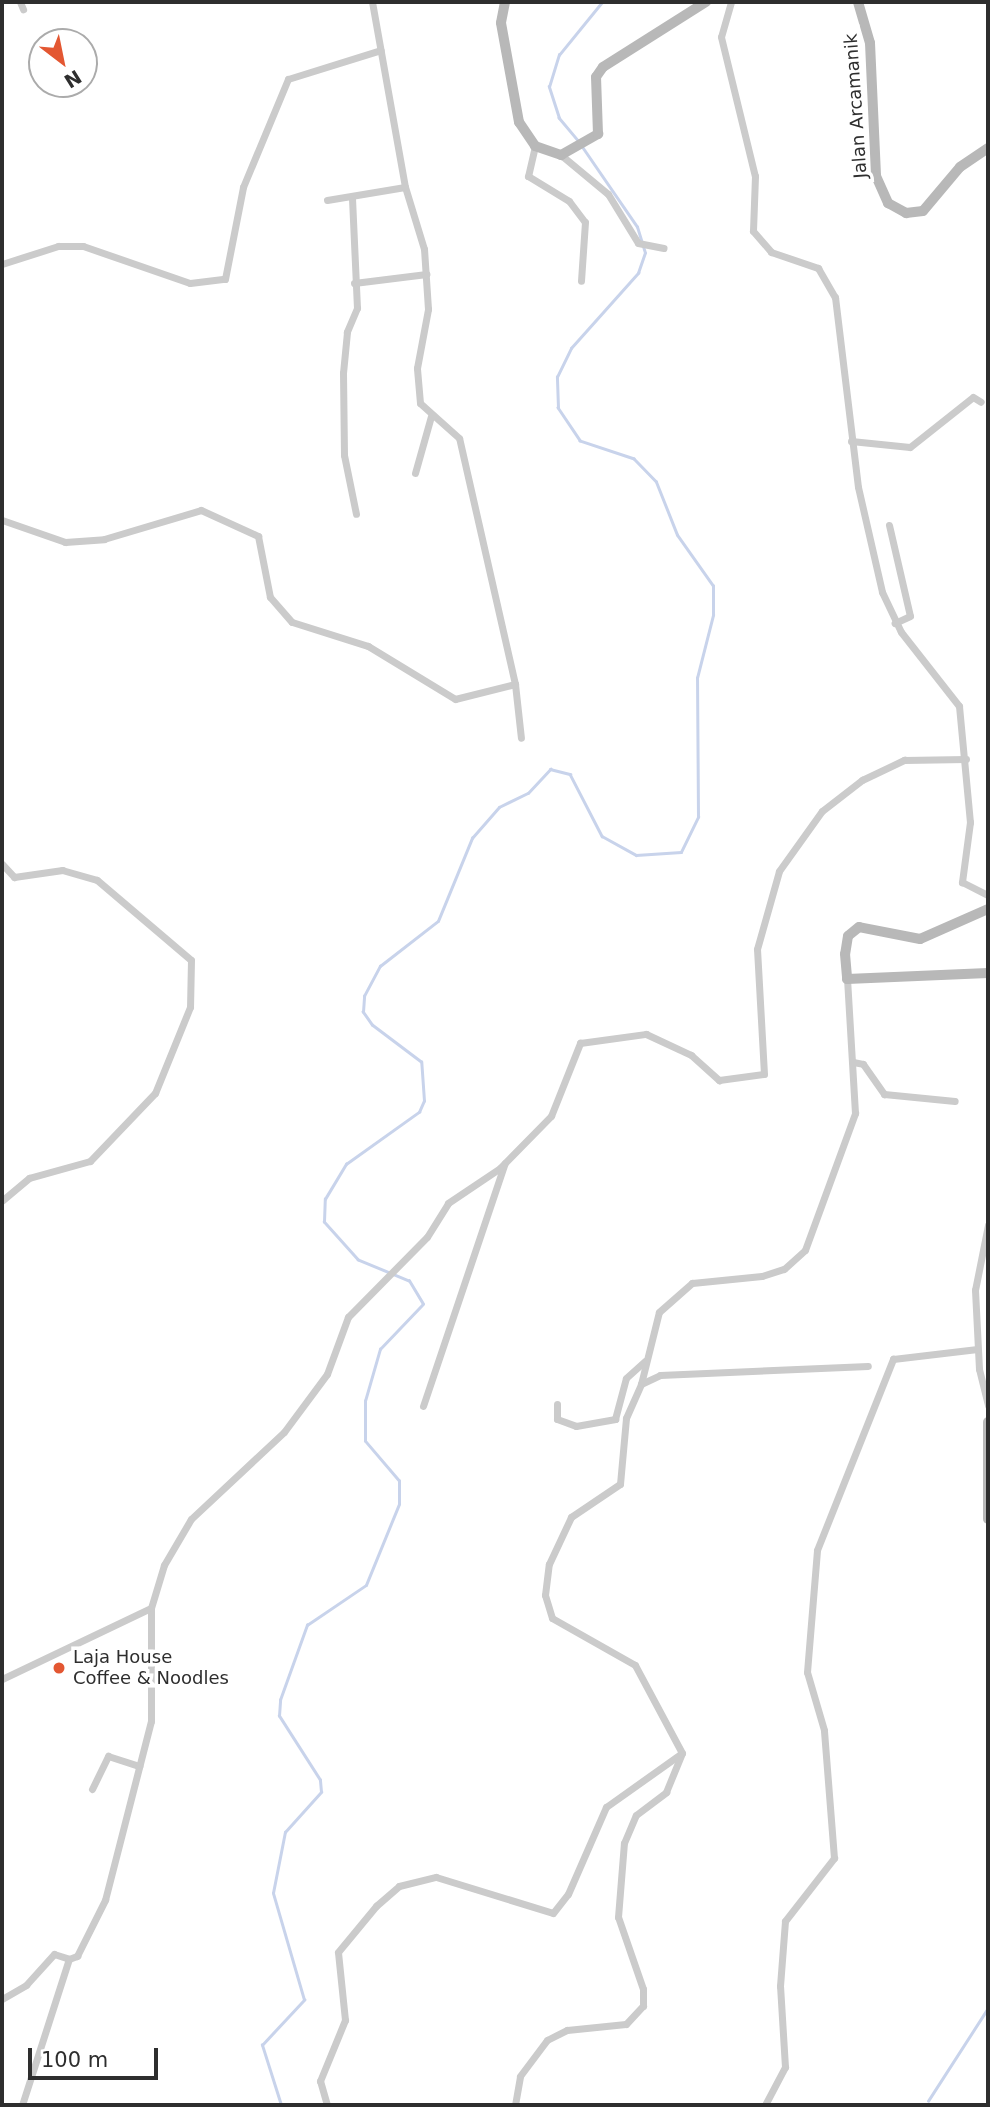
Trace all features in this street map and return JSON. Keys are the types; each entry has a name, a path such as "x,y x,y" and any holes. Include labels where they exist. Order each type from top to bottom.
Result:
{"street":[{"path":"372,2 405,187 426,274 417,384 420,403 431,416 459,438 515,684 521,738"},
{"path":"505,2 501,23 515,107 536,146 561,155 608,194 638,243 664,248"},
{"path":"561,155 598,134 596,76 603,66 706,2"},
{"path":"731,2 722,37 755,176 752,231 763,247 808,261 827,279 851,441 882,592 895,623 956,699 966,759 970,835 962,881 988,895"},
{"name":"Jalan Arcamanik","path":"858,2 870,43 876,176 888,203 906,213 923,211 960,167 988,148"},
{"path":"2,264 58,246 83,246 190,283 225,279 243,187 288,79 381,50"},
{"path":"536,146 528,176 569,201 585,222 581,281"},
{"path":"327,200 352,198 405,187"},
{"path":"352,198 356,317 346,332 343,373 344,455 356,514"},
{"path":"354,283 426,274"},
{"path":"851,441 910,447 973,397 981,402"},
{"path":"415,473 431,416"},
{"path":"2,520 65,542 104,539 201,510 258,536 270,597 292,622 368,646 454,699 515,684"},
{"path":"889,524 910,616 895,623"},
{"path":"2,1999 26,1985 54,1954 69,1959 77,1956 105,1900 151,1721 151,1608 164,1565 191,1519 284,1432 327,1374 348,1317 427,1237 452,1199 505,1158 551,1116 573,1051 586,1038 646,1034 691,1055 719,1080 764,1074 757,949 779,871 822,811 862,779 904,760 966,759"},
{"path":"2,864 14,877 82,873 191,960 190,1007 155,1093 90,1161 29,1178 2,1200"},
{"path":"682,1753 635,1665 552,1618 545,1595 550,1564 571,1517 621,1484 626,1418 641,1384 659,1312 672,1296 692,1283 784,1269 805,1250 855,1113 846,942 859,928 920,939 988,909"},
{"path":"847,979 988,973"},
{"path":"853,1062 863,1064 884,1094 955,1101"},
{"path":"423,1406 505,1158"},
{"path":"988,1226 977,1263 977,1349 988,1406"},
{"path":"765,2105 786,2067 780,1986 785,1921 834,1857 824,1730 807,1672 817,1550 893,1359 977,1349"},
{"path":"557,1404 557,1419 576,1426 615,1419 626,1378 645,1361"},
{"path":"641,1384 660,1375 868,1366"},
{"path":"988,1422 988,1519"},
{"path":"2,1679 151,1608"},
{"path":"327,2105 320,2081 345,2020 338,1952 376,1906 411,1880 436,1877 553,1913 568,1894 606,1807 682,1753"},
{"path":"515,2105 520,2076 547,2040 567,2030 626,2024 643,2006 643,1989 618,1917 624,1843 636,1815 666,1792 682,1753"},
{"path":"92,1789 109,1755 139,1766"},
{"path":"22,2105 69,1959"}],"waterway":[{"path":"578,141 559,118 549,87 559,55 602,2"},
{"path":"281,2105 262,2045 304,2000 273,1893 285,1832 321,1792 320,1780 279,1716 280,1700 307,1625 366,1585 399,1504 399,1481 365,1441 365,1401 380,1349 423,1304 409,1281 358,1260 324,1222 325,1199 346,1164 419,1112 424,1101 421,1062 372,1025 363,1012 364,996 380,966 438,921 472,838 499,807 528,793 550,769 570,774 602,836 636,855 681,852 698,817 697,678 713,615 713,586 677,535 656,482 634,459 580,441 558,408 557,377 571,348 638,273 645,253 637,227 582,147"},
{"path":"928,2101 988,2008"}],"place":[{"name":"Laja House Coffee & Noodles","path":"59,1668"}]}
